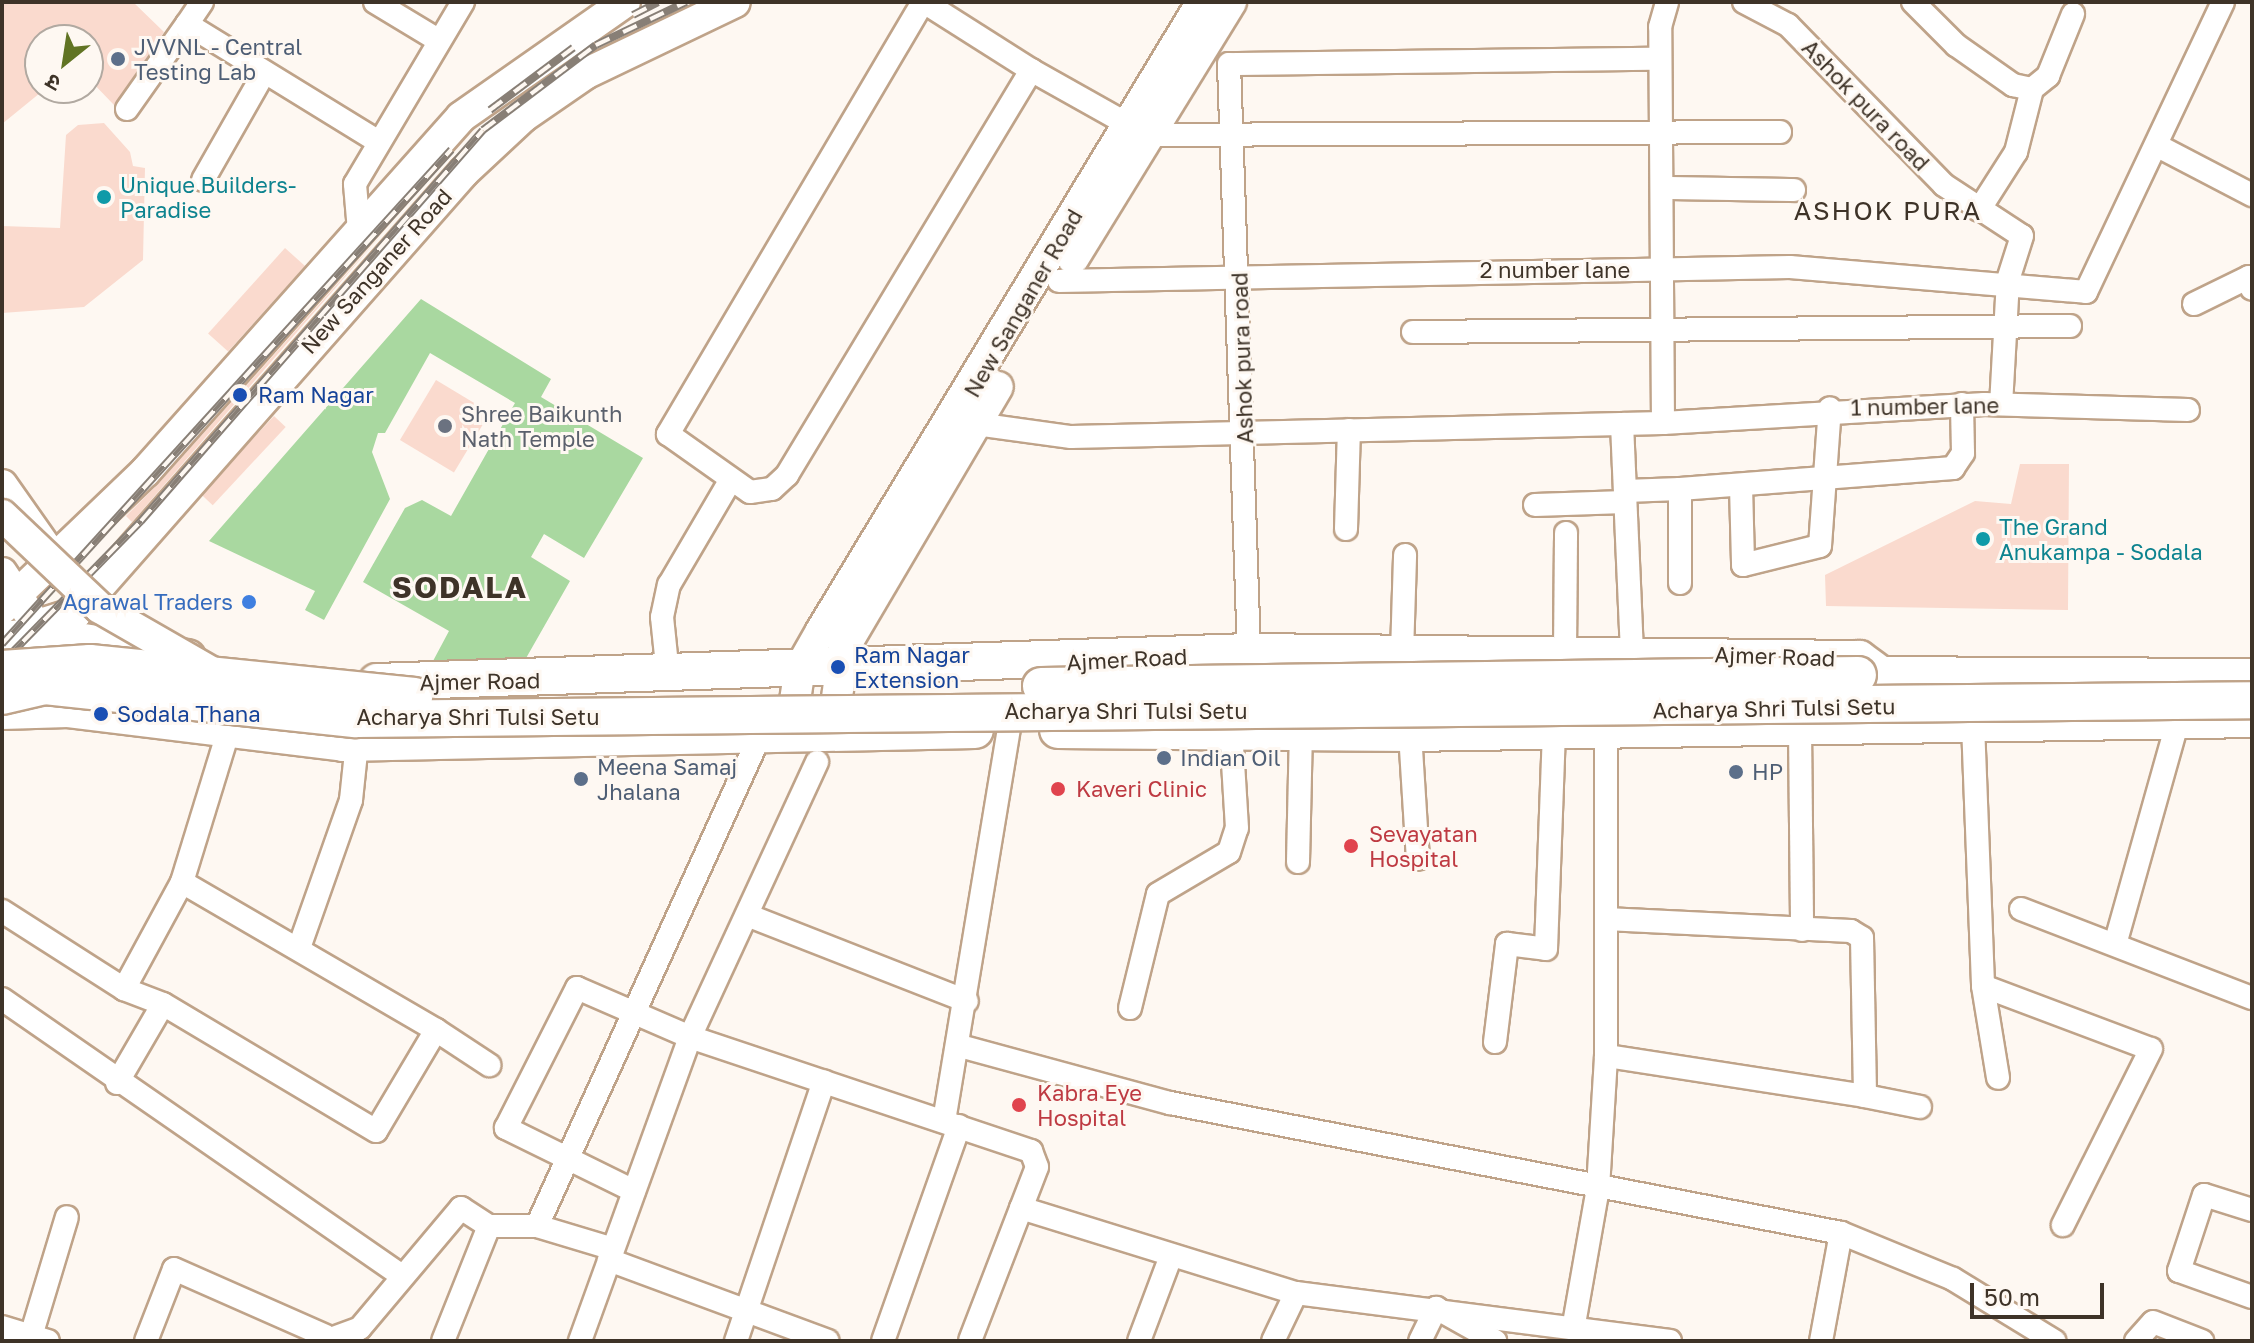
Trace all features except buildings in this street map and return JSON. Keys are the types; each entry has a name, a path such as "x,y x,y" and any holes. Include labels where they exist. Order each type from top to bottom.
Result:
{"highway":[{"name":"Ajmer Road","path":"2,640 41,630 79,626 349,682 668,675 1249,652 1632,652 1859,659 1870,675 2252,677"},
{"name":"Acharya Shri Tulsi Setu","path":"2,669 90,663 216,674 387,697 1870,675"},
{"name":"Acharya Shri Tulsi Setu","path":"2,696 45,686 356,719 2252,700"},
{"path":"2,711 84,712 357,743 775,733 824,748 1009,730 1410,733 1800,729 2252,719"}],"main road":[{"name":"New Sanganer Road","path":"7,593 54,560 145,472 461,117 625,2"},
{"name":"New Sanganer Road","path":"79,626 464,172 585,74 735,2"},
{"name":"New Sanganer Road","path":"824,748 838,667 1059,281 1202,2"},
{"name":"New Sanganer Road","path":"775,733 800,668 1137,130 1231,2"},
{"path":"2,485 54,560 79,626 84,712"},
{"path":"2,515 100,608 216,674"},
{"path":"7,593 41,630 84,712"}],"street":[{"path":"127,109 202,2"},
{"path":"375,2 438,40"},
{"path":"359,231 353,189 463,2"},
{"path":"1031,70 787,475 772,489 750,492 730,481 668,434 924,2 1031,70 1137,130 1234,139 1780,132"},
{"path":"1663,423 1666,188 1660,59 1667,2"},
{"name":"Ashok pura road","path":"1744,2 1788,25 1933,174 2024,241 2008,280"},
{"path":"1913,2 1956,45 2013,85 2032,89"},
{"path":"2223,2 2160,147 2252,195"},
{"path":"1979,210 2016,152 2032,89 2048,76 2073,14"},
{"path":"187,24 263,75 379,142"},
{"name":"Ashok pura road","path":"1249,652 1239,277 1229,64 1660,59"},
{"path":"203,180 263,75"},
{"name":"2 number lane","path":"1059,281 1790,267 2008,280 2086,292 2160,147"},
{"path":"1666,188 1794,190"},
{"path":"2194,304 2251,276"},
{"path":"2001,404 2008,280"},
{"path":"1413,332 2070,326"},
{"path":"1535,505 1680,489 1953,468 1963,453 1962,404"},
{"name":"1 number lane","path":"1622,424 1830,408 1962,404 2188,410"},
{"path":"1741,486 1746,566 1822,544 1830,408"},
{"path":"976,424 1071,437 1244,429 1622,424 1632,652"},
{"path":"1346,529 1349,430"},
{"path":"668,675 662,617 669,585 730,481"},
{"path":"1680,489 1680,583"},
{"path":"1565,652 1566,533"},
{"path":"1402,653 1405,555"},
{"path":"2116,941 2178,720"},
{"path":"1973,724 1983,986 1998,1078"},
{"path":"124,989 182,882 229,729"},
{"path":"1800,729 1802,930"},
{"path":"883,1341 951,1124 960,1046 1009,730"},
{"path":"1130,1008 1158,894 1229,852 1237,828 1231,730"},
{"path":"1298,862 1301,730"},
{"path":"1574,1324 1598,1188 1606,1056 1606,730"},
{"path":"1495,1042 1507,944 1546,949 1554,731"},
{"path":"537,1226 630,1013 775,733"},
{"path":"1410,733 1418,859"},
{"path":"300,945 351,800 357,743"},
{"path":"580,1341 690,1037 824,748"},
{"path":"182,882 300,945 489,1065"},
{"path":"2021,909 2116,941 2252,998"},
{"path":"2,911 124,989 163,1004 376,1131 436,1030"},
{"path":"747,915 967,1001"},
{"path":"1606,919 1851,931 1867,948 1865,1096"},
{"path":"1983,986 2151,1049 2063,1225"},
{"path":"634,1191 506,1128 577,988 690,1037 1031,1151 1037,1167 970,1341"},
{"path":"2,999 117,1083 400,1275"},
{"path":"117,1083 163,1004"},
{"path":"960,1046 1170,1103 1841,1233 1953,1279 2054,1341"},
{"path":"1606,1056 1920,1107"},
{"path":"736,1341 824,1081"},
{"path":"2252,1210 2204,1195 2179,1271 2252,1297"},
{"path":"146,1341 174,1269 325,1339 360,1328 451,1212 461,1208 489,1226 537,1226 828,1341"},
{"path":"1021,1208 1296,1293 1574,1324 1670,1341"},
{"path":"2,1327 40,1338 67,1217"},
{"path":"443,1341 489,1226"},
{"path":"1821,1341 1841,1233"},
{"path":"1139,1341 1171,1256"},
{"path":"1273,1341 1296,1293"},
{"path":"1420,1341 1436,1308"},
{"path":"1436,1308 1495,1341"},
{"path":"2136,1341 2153,1322 2202,1341"}],"green space":[{"path":"421,299 551,379 541,397 643,458 584,558 544,534 531,557 570,581 517,674 425,676 449,631 363,582 405,508 422,500 451,516 515,403 430,353 385,433 378,433 372,452 390,499 324,620 305,610 315,591 209,541"}],"railway":[{"path":"633,15 658,2"},
{"path":"2,663 141,521 483,130 596,45 686,2"},
{"path":"490,110 573,48"},
{"path":"2,644 451,150"}],"place":[{"name":"JVVNL - Central Testing Lab","path":"118,59"},
{"name":"Unique Builders- Paradise","path":"104,197"},
{"name":"Ram Nagar","path":"240,395"},
{"name":"Shree Baikunth Nath Temple","path":"445,426"},
{"name":"The Grand Anukampa - Sodala","path":"1983,539"},
{"name":"Agrawal Traders","path":"249,602"},
{"name":"Ram Nagar Extension","path":"838,667"},
{"name":"Sodala Thana","path":"101,714"},
{"name":"Indian Oil","path":"1164,758"},
{"name":"HP","path":"1736,772"},
{"name":"Meena Samaj Jhalana","path":"581,779"},
{"name":"Kaveri Clinic","path":"1058,789"},
{"name":"Sevayatan Hospital","path":"1351,846"},
{"name":"Kabra Eye Hospital","path":"1019,1105"}],"district":[{"name":"ASHOK PURA","path":"1888,211"},
{"name":"SODALA","path":"460,587"}]}
